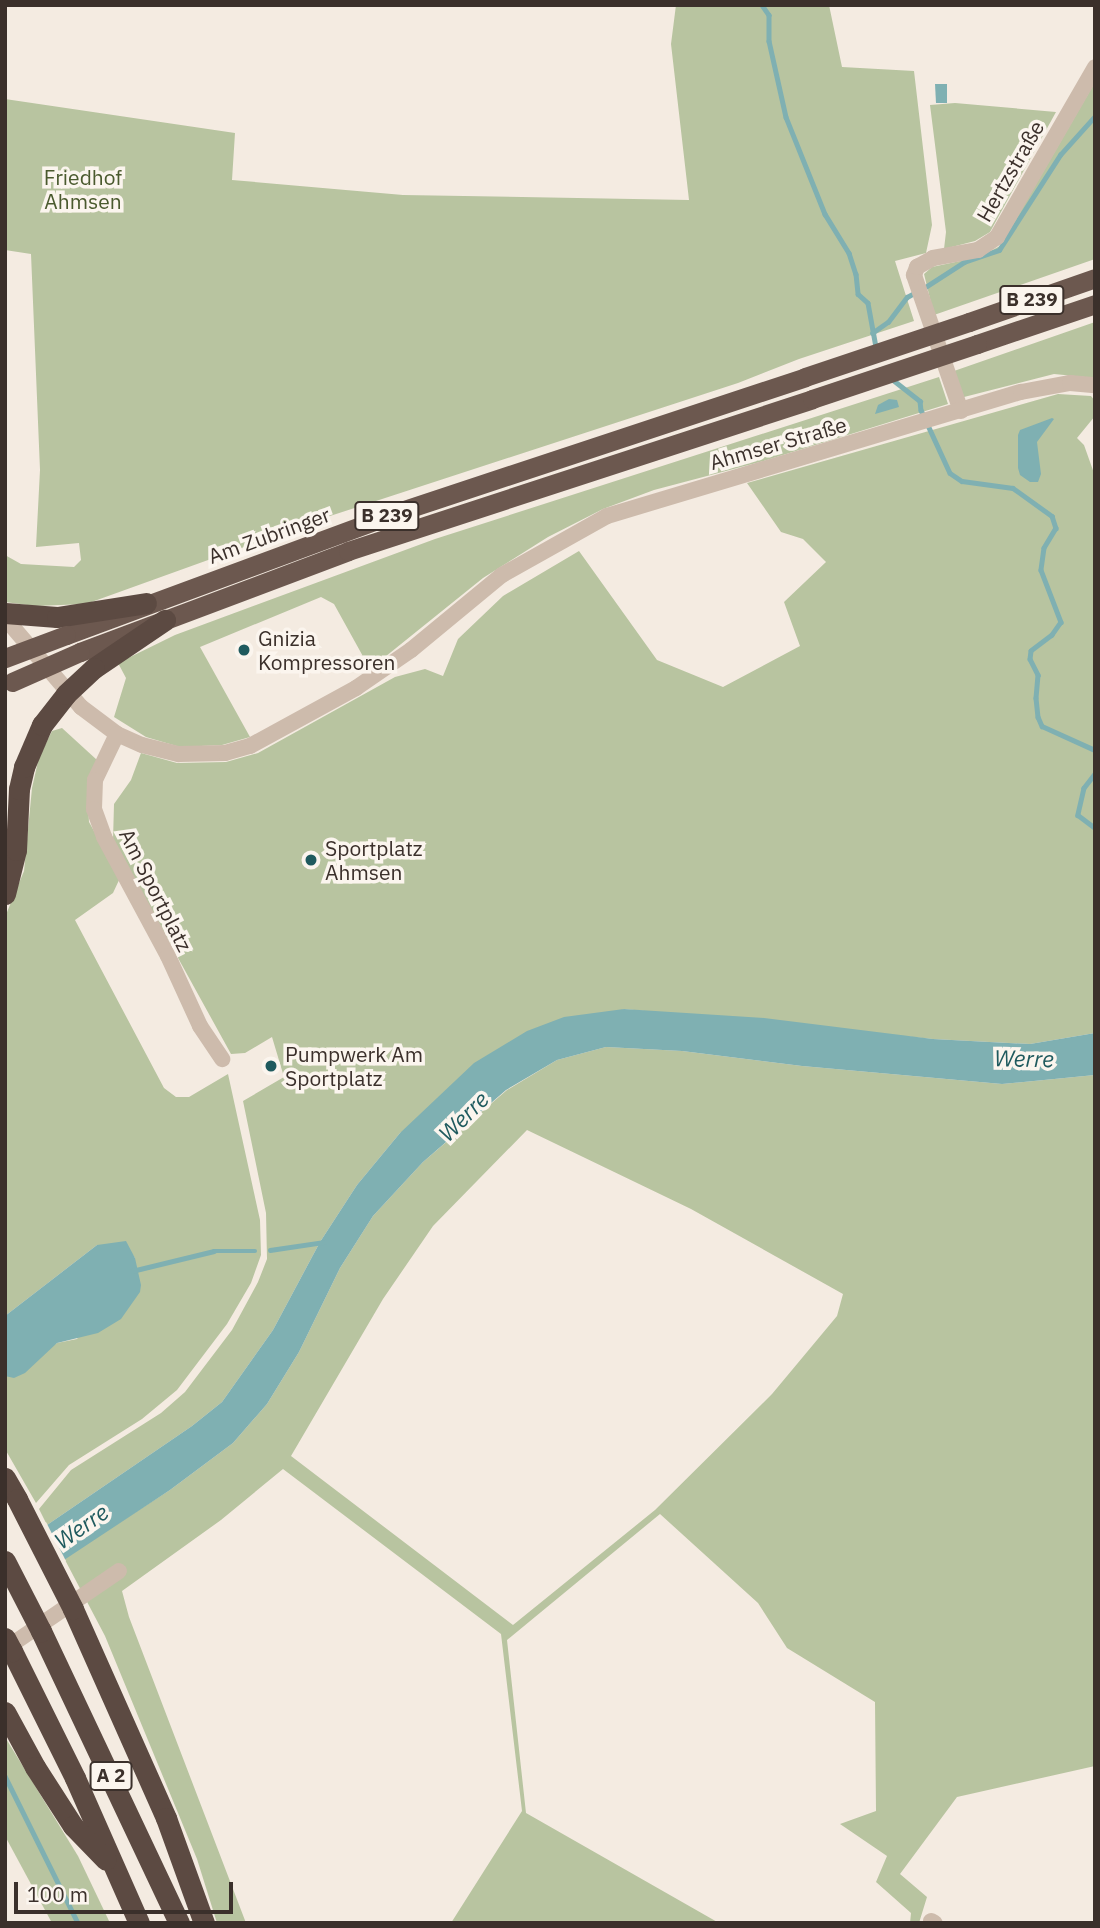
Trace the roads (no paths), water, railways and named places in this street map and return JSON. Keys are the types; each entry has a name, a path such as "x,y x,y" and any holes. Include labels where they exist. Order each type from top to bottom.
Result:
{"highway":[{"name":"Am Zubringer","path":"146,603 630,433 805,377 1095,278"},
{"name":"Am Zubringer","path":"165,620 348,551 1095,304"},
{"path":"5,658 62,626 146,603"},
{"path":"5,615 62,626"},
{"path":"9,684 87,660 165,620"},
{"path":"5,894 16,850 19,789 24,767 42,725 87,660"},
{"path":"5,1478 74,1609 166,1818 204,1923"},
{"name":"A 2","path":"5,1561 41,1631 178,1923"},
{"name":"A 2","path":"7,1646 75,1778 139,1923"},
{"path":"5,1712 35,1767 73,1826 115,1869"}],"street":[{"name":"Hertzstraße","path":"956,412 915,278 917,267 933,258 978,250 997,237 1095,66"},
{"name":"Ahmser Straße","path":"5,615 81,707 117,734 142,746 179,754 225,753 250,746 356,688 411,650 502,575 607,516 1021,392 1070,383 1095,386"},
{"name":"Am Sportplatz","path":"117,734 95,780 94,810 104,837 168,956 200,1026 222,1059"},
{"path":"7,1646 119,1571"}],"water":[{"path":"935,84 947,84 947,103 936,103"},
{"path":"889,399 897,400 899,407 875,414 878,405"},
{"path":"1054,419 1037,442 1041,474 1038,482 1030,482 1020,475 1018,468 1018,435 1020,430"},
{"name":"Werre","path":"624,1009 764,1018 933,1039 1030,1044 1095,1033 1095,1075 1002,1084 802,1066 682,1051 606,1047 557,1060 506,1090 423,1162 373,1216 340,1268 299,1352 267,1404 233,1443 170,1490 5,1599 47,1525 192,1426 222,1402 273,1330 320,1242 357,1185 400,1133 474,1063 527,1031 564,1017"},
{"path":"126,1241 135,1258 141,1285 140,1292 121,1319 98,1333 57,1343 25,1373 14,1378 5,1376 5,1316 97,1245"}],"waterway":[{"path":"762,5 769,15 769,41 786,117 825,214 849,253 856,274 858,294 868,303 876,347"},
{"path":"924,288 964,262 999,250 1060,155 1095,116"},
{"path":"872,333 888,322 907,297 916,292"},
{"path":"892,379 920,401 921,410 950,473 962,481 1013,488 1052,516 1056,528 1044,548 1041,570 1061,622 1052,635 1031,651 1030,659 1038,675 1038,717 1042,726 1095,750"},
{"path":"1095,774 1084,788 1078,815 1095,828"},
{"path":"270,1250 324,1242"},
{"path":"132,1271 214,1251 255,1251"},
{"path":"5,1776 78,1923"}],"place":[{"name":"Gnizia Kompressoren","path":"244,650"},
{"name":"Sportplatz Ahmsen","path":"311,860"},
{"name":"Pumpwerk Am Sportplatz","path":"271,1066"}],"park label":[{"name":"Friedhof Ahmsen","path":"83,189"}]}
